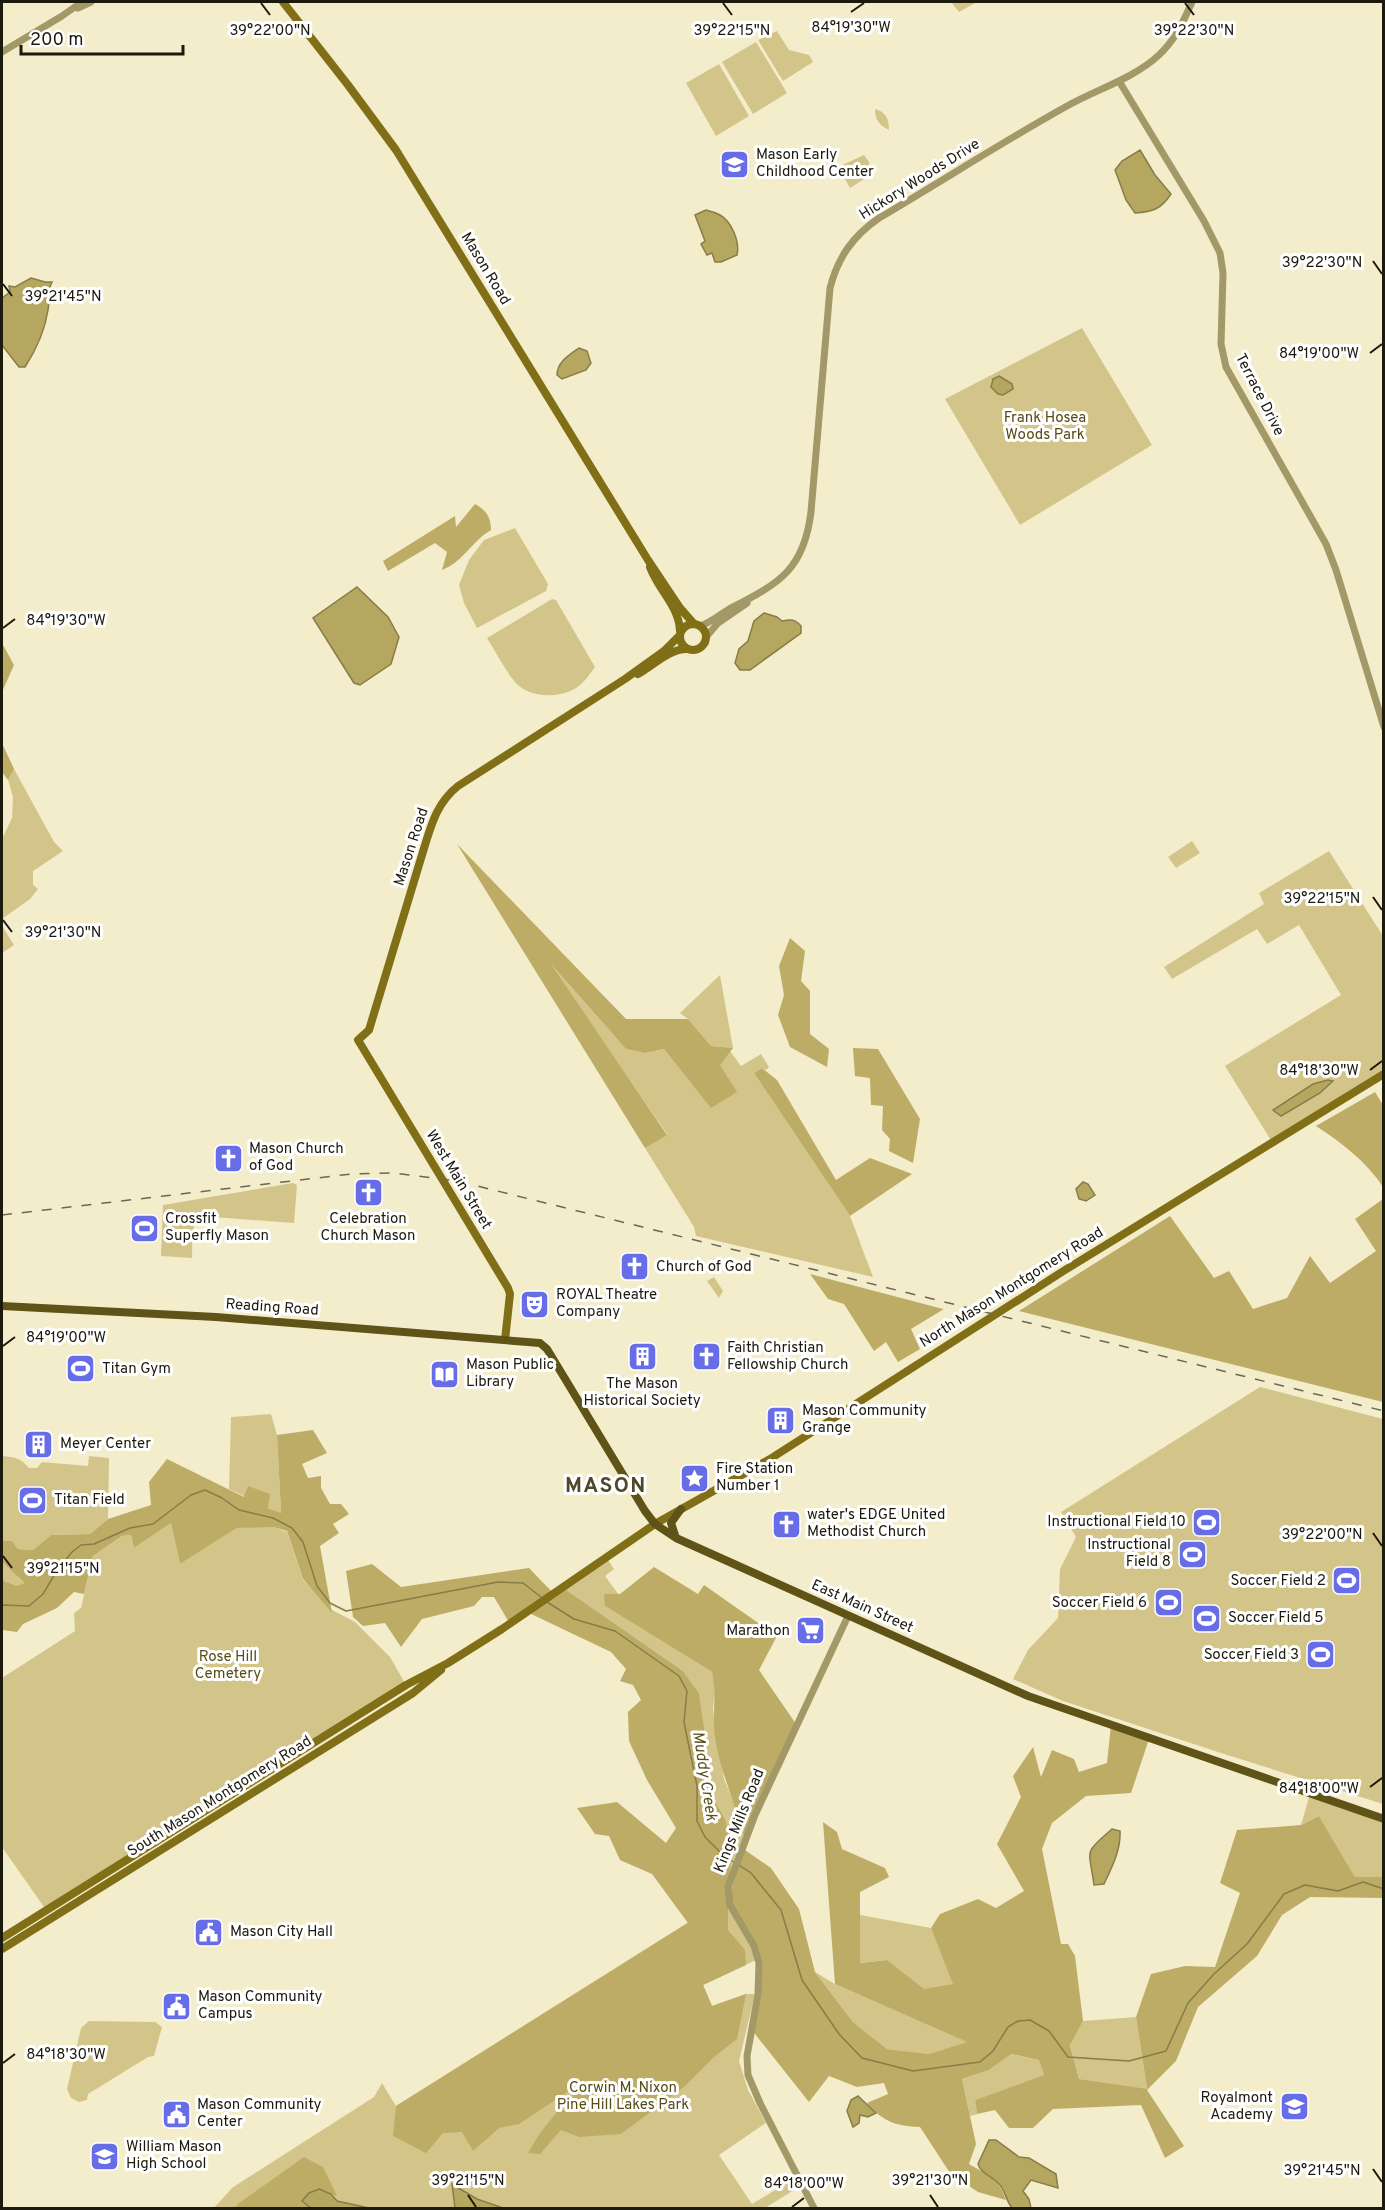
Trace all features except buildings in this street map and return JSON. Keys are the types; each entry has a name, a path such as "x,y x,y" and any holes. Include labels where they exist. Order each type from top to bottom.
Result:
{"main road":[{"name":"Mason Road","path":"283,2 396,150 648,560 680,608 697,625"},
{"name":"Mason Road","path":"358,1040 369,1029 425,845 443,800 465,781 625,679 664,651 680,634 678,614 654,577 648,560"},
{"path":"686,625 697,625 704,630 706,637 701,647 688,649 682,644 680,634 686,625"},
{"name":"Mason Road","path":"625,679 658,663 675,650 688,649"},
{"name":"West Main Street","path":"358,1040 508,1288 510,1294 505,1340"},
{"name":"North Mason Montgomery Road","path":"655,1524 770,1459 1056,1276 1383,1074"},
{"name":"Reading Road","path":"2,1306 216,1317 540,1343 547,1349 636,1498 655,1524"},
{"path":"676,1538 671,1523 681,1509"},
{"name":"East Main Street","path":"655,1524 676,1538 995,1682 1060,1708 1383,1819"},
{"name":"South Mason Montgomery Road","path":"2,1938 406,1685 448,1663 655,1524"},
{"name":"South Mason Montgomery Road","path":"2,1949 413,1693 448,1663"}],"street":[{"path":"2,52 82,2"},
{"path":"62,16 91,2"},
{"name":"Hickory Woods Drive","path":"697,625 774,585 786,574 800,553 808,533 830,288 840,259 848,247 879,218 1067,106 1119,81 1148,63 1170,44 1181,28 1192,2"},
{"path":"2,57 18,44"},
{"name":"Terrace Drive","path":"1119,81 1216,243 1223,273 1221,344 1226,367 1326,544 1336,570 1383,727"},
{"name":"Hickory Woods Drive","path":"706,637 718,623 739,610 752,598"},
{"name":"Kings Mills Road","path":"814,2208 760,2103 748,2074 747,2056 758,1994 759,1963 754,1946 730,1905 728,1895 730,1879 784,1750 848,1616"}],"green space":[{"path":"951,2 977,2 959,12"},
{"path":"777,31 789,50 809,55 813,62 783,81 758,40"},
{"path":"756,42 787,93 753,114 722,62"},
{"path":"719,64 749,116 716,136 686,83"},
{"path":"875,109 886,116 889,130 878,122"},
{"path":"864,155 869,162 869,176 850,188 838,167"},
{"name":"Frank Hosea Woods Park","path":"1082,328 1152,445 1020,525 945,399"},
{"path":"475,504 487,514 491,530 456,562 442,570 447,552 435,543 388,571 383,561 455,516 456,527"},
{"path":"515,528 548,584 546,591 477,628 464,603 459,585 469,560 484,540"},
{"path":"552,599 556,600 595,667 584,681 569,692 552,695 536,694 515,682 487,638"},
{"path":"2,643 14,665 2,692"},
{"path":"2,743 14,769 8,780 2,772"},
{"path":"14,769 54,842 63,851 33,871 33,885 38,889 30,899 2,919 2,839 12,818 13,797 8,780"},
{"path":"1192,841 1200,853 1176,868 1168,857"},
{"path":"457,844 626,1019 688,1019 711,1046 733,1048 720,1065 737,1092 711,1108 664,1049 645,1053 626,1049 551,964 667,1135 645,1148"},
{"path":"1329,851 1383,936 1383,1074 1272,1142 1225,1066 1341,995 1299,925 1267,944 1257,929 1172,979 1164,967 1264,904 1259,893"},
{"path":"2,926 14,945 2,953"},
{"path":"790,938 805,951 801,981 810,991 810,1034 829,1049 827,1067 790,1047 778,1015 784,995 779,966"},
{"path":"544,956 626,1049 645,1053 664,1049 711,1107 719,1065 730,1051 741,1066 761,1054 769,1067 754,1073 850,1216 873,1277 696,1236 694,1227 645,1148 667,1134"},
{"path":"720,975 733,1048 711,1046 680,1013"},
{"path":"853,1048 878,1049 920,1119 913,1163 889,1151 890,1139 882,1130 883,1106 871,1105 870,1078 855,1076"},
{"path":"762,1068 777,1080 836,1180 870,1158 912,1174 850,1216 754,1073"},
{"path":"1375,1092 1383,1105 1383,1187 1353,1153 1316,1126"},
{"path":"293,1183 297,1185 294,1223 200,1216 193,1230 192,1258 161,1256 163,1205"},
{"path":"1383,1199 1383,1402 1019,1311 1170,1216 1214,1278 1229,1271 1253,1309 1287,1298 1310,1256 1330,1283 1376,1251 1355,1219"},
{"path":"810,1274 944,1309 911,1329 920,1349 898,1362 886,1342 874,1351 844,1304 828,1299"},
{"path":"714,1277 723,1291 719,1298 707,1281"},
{"path":"1260,1387 1383,1419 1383,1804 1063,1701 1013,1679 1028,1650 1058,1618 1060,1569 1076,1537 1061,1512"},
{"path":"271,1414 277,1435 281,1514 229,1489 231,1417"},
{"path":"313,1430 327,1453 302,1464 308,1478 321,1476 321,1488 330,1504 341,1504 349,1514 333,1524 339,1533 320,1546 332,1613 303,1579 287,1531 273,1527 237,1528 180,1564 171,1523 134,1548 131,1535 122,1536 93,1556 84,1594 74,1592 57,1608 23,1624 17,1632 2,1630 2,1580 17,1586 25,1583 2,1562 2,1541 12,1541 18,1549 33,1550 51,1535 90,1534 108,1519 151,1505 149,1482 167,1459 244,1497 248,1486 270,1494 268,1508 281,1513 277,1435"},
{"path":"2,1456 17,1459 29,1468 37,1468 42,1462 88,1466 89,1456 109,1458 108,1519 90,1534 51,1535 33,1550 18,1549 12,1541 2,1541"},
{"name":"Rose Hill Cemetery","path":"171,1523 180,1564 237,1528 270,1526 287,1532 303,1580 332,1610 355,1622 390,1657 406,1685 46,1910 2,1847 2,1678 75,1631 74,1613 81,1608 93,1556 122,1536 131,1535 134,1548"},
{"path":"606,1557 614,1569 605,1576 619,1595 605,1606 712,1672 715,1684 713,1709 724,1779 739,1815 745,1841 730,1879 725,1819 715,1801 699,1693 683,1671 562,1587"},
{"path":"2,1562 26,1583 17,1586 2,1580"},
{"path":"372,1564 401,1587 529,1568 553,1593 562,1587 683,1671 699,1693 715,1801 725,1819 731,1844 730,1895 742,1848 771,1868 799,1909 815,1972 853,2022 887,2049 929,2054 967,2042 835,1984 823,1822 837,1832 842,1849 885,1868 889,1877 860,1892 860,1963 887,1960 924,1989 953,1984 931,1928 940,1914 978,1899 996,1908 1024,1891 997,1844 1021,1797 1013,1776 1033,1747 1041,1777 1052,1750 1074,1759 1079,1772 1107,1763 1111,1725 1149,1739 1131,1793 1086,1796 1052,1823 1042,1849 1061,1944 1068,1944 1075,1956 1083,2021 1070,2045 1079,2079 1147,2089 1136,2017 1151,1974 1185,1966 1215,1967 1240,1893 1220,1883 1237,1830 1301,1825 1319,1816 1355,1877 1383,1877 1383,1898 1310,1897 1282,1915 1257,1956 1198,2007 1176,2061 1147,2090 1184,2146 1165,2158 1141,2105 1053,2109 1033,2128 1009,2128 995,2110 977,2114 975,2100 1044,2075 1039,2060 1011,2054 989,2070 962,2079 976,2144 969,2164 996,2182 1006,2200 978,2192 950,2173 920,2127 891,2122 873,2109 867,2103 888,2094 884,2083 857,2087 829,2076 809,2102 751,2029 759,1963 728,1902 728,1930 745,1950 746,1965 703,1985 712,2006 746,1994 737,2039 714,2057 684,2087 621,2134 579,2137 561,2130 540,2154 528,2153 557,2112 578,2104 569,2091 519,2124 499,2128 473,2151 462,2132 443,2133 426,2153 393,2136 396,2106 688,1923 652,1874 620,1860 609,1836 595,1834 577,1808 617,1802 666,1843 676,1828 647,1780 629,1741 628,1712 641,1700 633,1685 620,1681 626,1669 611,1652 527,1612 510,1624 494,1597 482,1597 474,1606 422,1619 401,1647 385,1623 363,1626 353,1617 346,1571"},
{"path":"654,1567 698,1594 704,1585 777,1636 759,1670 796,1724 745,1841 717,1750 712,1672 605,1606 604,1594 620,1594"},
{"path":"1310,1794 1383,1818 1383,1877 1355,1877 1319,1816 1301,1825"},
{"name":"Corwin M. Nixon Pine Hill Lakes Park","path":"725,1899 758,1959 703,1985 712,2006 746,1994 755,1994 739,2061 748,2090 766,2123 719,2155 752,2204 794,2179 799,2187 765,2208 214,2208 232,2188 374,2097 382,2083 396,2106"},
{"path":"860,1915 931,1928 954,1984 924,1990 887,1960 859,1963"},
{"path":"815,1972 835,1984 968,2042 929,2054 887,2049 853,2022"},
{"path":"1136,2017 1147,2090 1079,2079 1070,2044 1083,2021"},
{"path":"89,2021 155,2022 162,2027 154,2056 148,2057 88,2094 87,2100 79,2102 71,2098 67,2089 81,2028"},
{"path":"1010,2054 1039,2060 1045,2075 975,2100 977,2114 970,2116 962,2079 989,2070"},
{"path":"304,2157 323,2167 337,2196 321,2190 302,2201 311,2208 235,2208 239,2203"}],"shaded area":[{"path":"1140,150 1155,175 1171,194 1156,209 1135,213 1126,200 1115,170 1122,161"},
{"path":"706,210 720,215 728,222 736,238 737,255 721,262 715,262 712,253 707,255 701,244 705,241 695,215"},
{"path":"31,278 52,282 49,306 40,340 25,367 19,367 2,345 2,298 10,292 9,286 15,287"},
{"path":"579,348 587,351 591,363 586,370 562,379 557,375 559,366 564,359"},
{"path":"999,376 1012,384 1013,389 1003,395 998,394 991,387 993,379"},
{"path":"357,587 388,617 399,637 391,664 360,685 354,683 313,618"},
{"path":"764,613 782,621 795,621 801,626 801,633 750,670 740,670 735,663 739,649 748,641 754,621"},
{"path":"1333,1081 1320,1093 1281,1116 1273,1110 1313,1084"},
{"path":"1083,1182 1088,1184 1095,1195 1086,1201 1079,1199 1076,1189"},
{"path":"1112,1829 1120,1831 1115,1858 1104,1884 1094,1885 1090,1853 1096,1843"},
{"path":"858,2096 876,2113 868,2117 860,2115 859,2123 853,2127 847,2111 851,2100"},
{"path":"989,2140 996,2140 1019,2157 1029,2158 1056,2174 1058,2188 1031,2180 1023,2191 1029,2199 1031,2208 1012,2208 1000,2186 981,2170 978,2164"},
{"path":"452,2184 477,2199 503,2208 455,2208"},
{"path":"319,2189 331,2194 337,2201 369,2208 311,2208 302,2201 309,2193"}],"waterway":[{"name":"Muddy Creek","path":"2,1605 29,1606 43,1594 58,1569 81,1545 94,1544 130,1528 153,1524 191,1495 205,1490 239,1510 273,1518 292,1528 303,1542 317,1586 330,1603 346,1611 498,1582 523,1583 541,1597"},
{"name":"Muddy Creek","path":"547,1602 574,1619 615,1631 679,1676 687,1691 684,1722 697,1786 697,1821 705,1837 723,1855 735,1863"},
{"name":"Muddy Creek","path":"739,1865 751,1873 781,1910 802,1980 839,2034 862,2058 913,2071 980,2062 993,2051 1008,2027 1018,2021 1030,2020 1049,2031 1068,2057 1129,2061 1166,2051 1188,2003 1214,1974 1247,1944 1284,1894 1305,1885 1338,1891 1363,1882 1384,1889"}],"railway":[{"path":"2,1215 351,1174 394,1173 457,1181 1384,1411"}],"place":[{"name":"Mason Early Childhood Center","path":"735,164"},
{"name":"Mason Church of God","path":"228,1158"},
{"name":"Celebration Church Mason","path":"368,1192"},
{"name":"Crossfit Superfly Mason","path":"144,1228"},
{"name":"Church of God","path":"635,1267"},
{"name":"ROYAL Theatre Company","path":"535,1304"},
{"name":"The Mason Historical Society","path":"642,1357"},
{"name":"Faith Christian Fellowship Church","path":"706,1357"},
{"name":"Titan Gym","path":"81,1369"},
{"name":"Mason Public Library","path":"445,1374"},
{"name":"Mason Community Grange","path":"781,1420"},
{"name":"Meyer Center","path":"39,1444"},
{"name":"Fire Station Number 1","path":"695,1478"},
{"name":"Titan Field","path":"33,1500"},
{"name":"Instructional Field 10","path":"1207,1522"},
{"name":"water's EDGE United Methodist Church","path":"786,1524"},
{"name":"Instructional Field 8","path":"1192,1554"},
{"name":"Soccer Field 2","path":"1347,1581"},
{"name":"Soccer Field 6","path":"1168,1603"},
{"name":"Soccer Field 5","path":"1207,1618"},
{"name":"Marathon","path":"811,1631"},
{"name":"Soccer Field 3","path":"1320,1655"},
{"name":"Mason City Hall","path":"209,1932"},
{"name":"Mason Community Campus","path":"177,2006"},
{"name":"Royalmont Academy","path":"1294,2107"},
{"name":"Mason Community Center","path":"176,2114"},
{"name":"William Mason High School","path":"105,2156"}],"district":[{"name":"MASON","path":"606,1486"}]}
